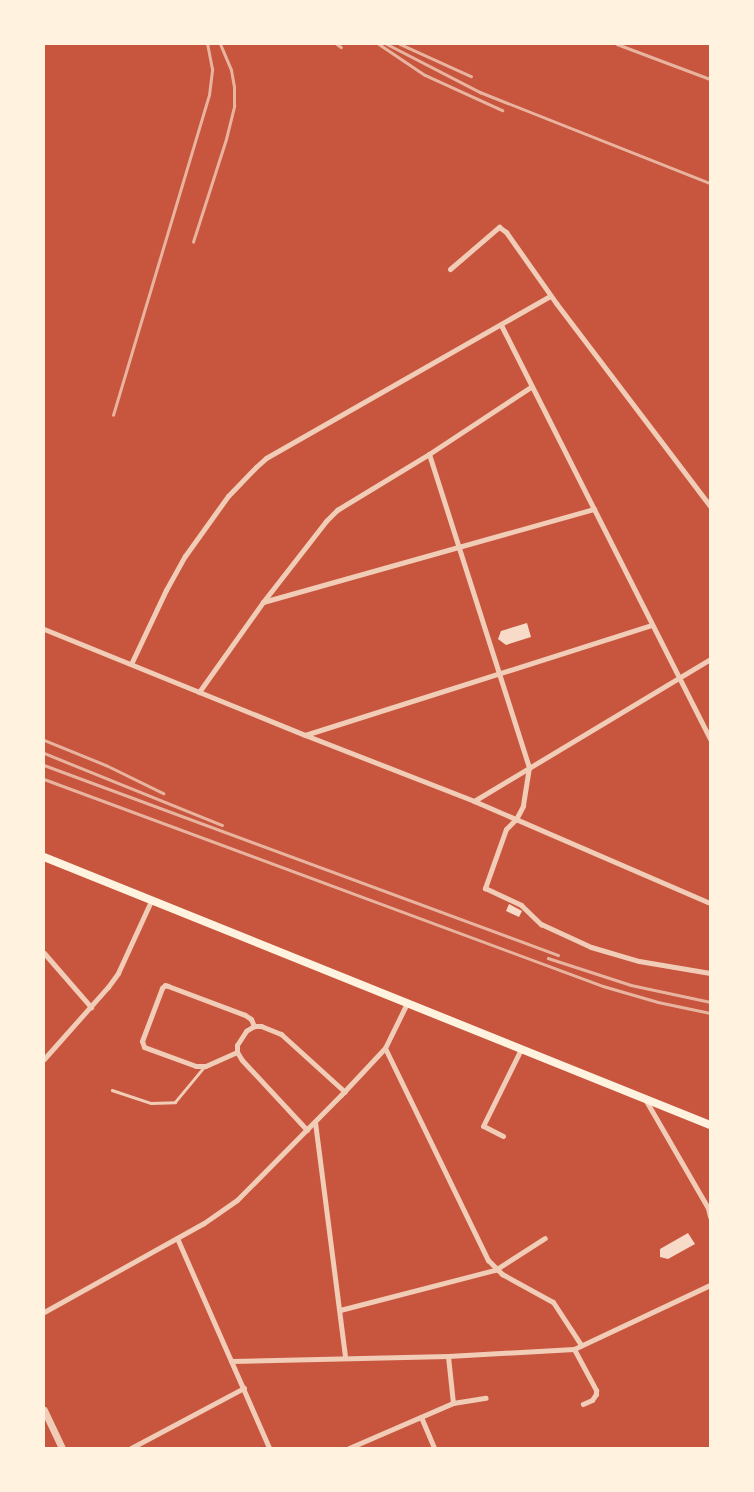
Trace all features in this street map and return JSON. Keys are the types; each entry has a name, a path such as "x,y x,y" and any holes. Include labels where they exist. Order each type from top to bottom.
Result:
{"main road":[{"path":"44,857 710,1125"}],"street":[{"path":"450,269 498,227 506,232 550,296 710,506"},
{"path":"131,664 166,590 186,556 228,496 266,458 550,296"},
{"path":"500,325 710,739"},
{"path":"199,692 263,602 326,520 337,510 429,454 532,386"},
{"path":"429,454 529,767 524,802 516,819 506,829 485,885 487,890 521,905 541,924 591,947 639,961 710,973"},
{"path":"263,602 594,509"},
{"path":"305,735 652,625"},
{"path":"44,629 474,801 710,903"},
{"path":"474,801 710,659"},
{"path":"44,1059 92,1007 118,973 151,901"},
{"path":"44,953 92,1007"},
{"path":"238,1052 205,1066 184,1064 144,1047 142,1044 165,985 245,1015 251,1018 254,1026"},
{"path":"44,1312 223,1212 345,1092 385,1048 407,1003"},
{"path":"254,1026 269,1028 281,1034 345,1092"},
{"path":"254,1026 241,1038 238,1052 256,1077 307,1130"},
{"path":"385,1048 488,1260 495,1270 553,1302 581,1346"},
{"path":"503,1136 483,1126 521,1049"},
{"path":"644,1099 709,1205 710,1217"},
{"path":"315,1122 345,1357"},
{"path":"177,1238 269,1448"},
{"path":"340,1310 495,1270 545,1238"},
{"path":"231,1361 448,1356 574,1349 710,1285"},
{"path":"574,1349 596,1390 592,1400 583,1404"},
{"path":"448,1356 453,1403"},
{"path":"131,1448 244,1388"},
{"path":"349,1448 453,1403 486,1398"},
{"path":"44,1423 45,1413"},
{"path":"45,1413 62,1448"},
{"path":"421,1417 434,1448"}],"lane":[{"path":"112,1090 151,1103 175,1102 205,1066"}],"building":[{"path":"527,623 531,637 506,645 498,639 501,631"},
{"path":"509,904 522,911 519,917 506,911"},
{"path":"688,1233 695,1244 668,1259 660,1257 660,1249"}],"railway":[{"path":"113,415 209,95 212,69 207,44"},
{"path":"193,242 226,139 234,106 234,87 231,70 220,44"},
{"path":"337,44 341,47"},
{"path":"379,44 425,75 502,110"},
{"path":"387,44 480,92 710,183"},
{"path":"400,44 471,76"},
{"path":"617,44 710,79"},
{"path":"44,740 106,765 163,793"},
{"path":"44,753 222,825"},
{"path":"44,765 558,955"},
{"path":"44,779 603,986 658,1002 710,1013"},
{"path":"548,958 631,985 710,1002"}]}
